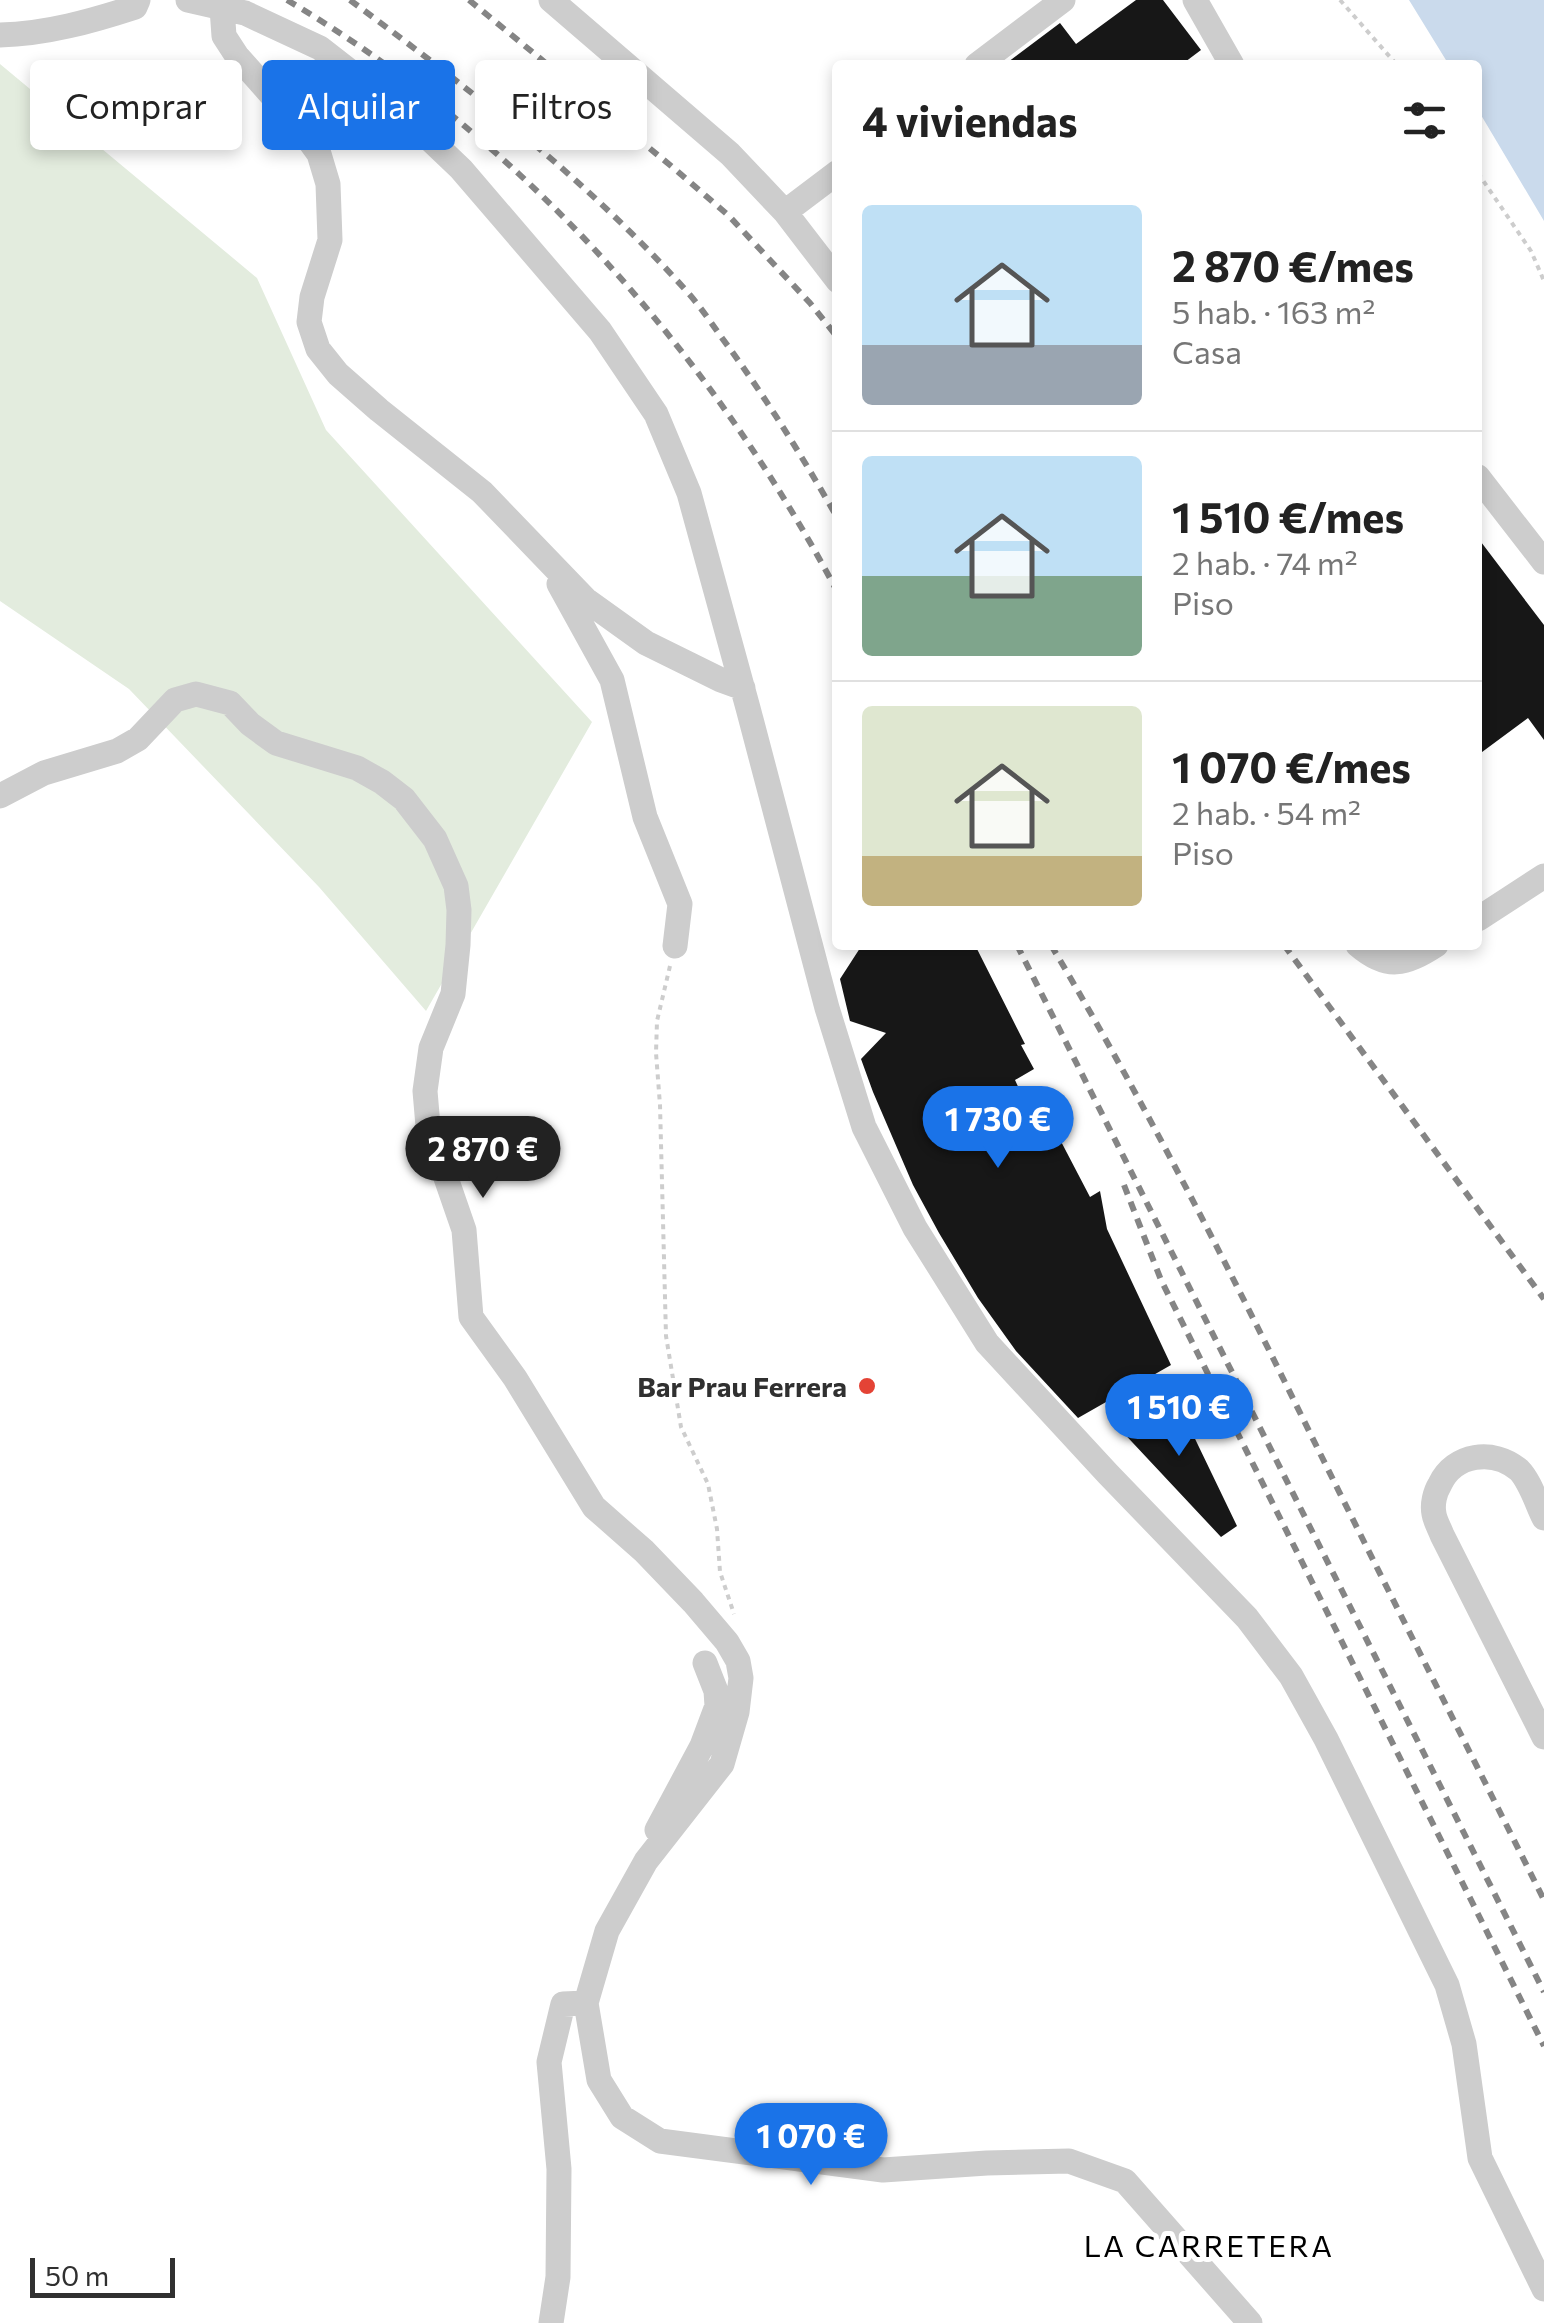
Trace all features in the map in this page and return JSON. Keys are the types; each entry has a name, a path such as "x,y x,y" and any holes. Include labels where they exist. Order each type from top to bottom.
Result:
{"street":[{"path":"0,35 44,31 116,13 135,7 138,0"},
{"path":"188,0 245,13 320,48 397,108 461,170 600,331 656,414 689,493 827,1008 864,1128 914,1228 988,1343 1248,1618 1291,1676 1448,1985 1464,2044 1480,2158 1544,2288"},
{"path":"551,0 730,154 785,212 832,273"},
{"path":"985,60 1063,0"},
{"path":"1195,0 1229,60"},
{"path":"222,8 224,36 298,124 318,154 328,184 330,240 312,298 310,322 318,349 338,374 379,410 482,492 586,600 646,643 743,688"},
{"path":"785,212 832,177"},
{"path":"1482,482 1544,562"},
{"path":"545,558 612,680 645,817 680,904 675,946"},
{"path":"0,796 44,774 117,750 138,739 175,700 196,694 230,703 276,743 356,768 382,782 404,799 435,839 456,886 460,910 453,994 431,1048 425,1091 428,1126 464,1230 472,1316 594,1507 693,1602 738,1661 738,1712 722,1764 652,1854 607,1931 586,2003 599,2080 622,2117 660,2141 883,2170 1069,2162 1125,2181 1250,2323"},
{"path":"1482,916 1544,876"},
{"path":"1364,950 1376,960 1404,962 1427,950"},
{"path":"1544,1518 1521,1472 1502,1460 1483,1456 1462,1460 1444,1474 1432,1511 1544,1737"},
{"path":"652,1854 653,1838 702,1746 717,1706 716,1691 705,1663"},
{"path":"552,2323 558,2277 559,2170 549,2062 564,2004 586,2003"}],"path":[{"path":"1340,0 1393,60"},
{"path":"1482,180 1531,251 1544,281"},
{"path":"675,946 657,1021 656,1053 662,1137 666,1336 681,1427 708,1484 720,1572 736,1619"}],"shaded area":[{"path":"0,64 30,89 30,150 103,150 257,278 326,430 592,722 426,1011 319,887 129,689 0,601"}],"water":[{"path":"1409,0 1544,0 1544,221 1482,117 1482,60 1446,60"}],"building":[{"path":"1136,0 1163,0 1201,50 1188,60 1011,60 1060,23 1076,44"},
{"path":"1482,543 1544,625 1544,740 1528,718 1482,752"},
{"path":"859,950 978,950 1034,1069 1015,1080 1031,1114 1043,1107 1090,1197 1100,1191 1107,1229 1171,1365 1078,1418 1016,1351 978,1298 913,1185 861,1059 886,1033 850,1021 840,979"},
{"path":"1172,1391 1237,1526 1221,1537 1118,1427"}],"railway":[{"path":"287,0 373,56 455,118 531,186 603,259 670,336 731,418 832,583"},
{"path":"350,0 528,139 652,254 694,300 738,360 832,509"},
{"path":"469,0 729,216 832,330"},
{"path":"1020,950 1544,1992"},
{"path":"1054,950 1217,1248 1544,1900"},
{"path":"1288,950 1544,1299"},
{"path":"1124,1185 1161,1280 1544,2046"}],"place":[{"name":"Bar Prau Ferrera","path":"867,1386"}],"district":[{"name":"LA CARRETERA","path":"1209,2244"}]}
